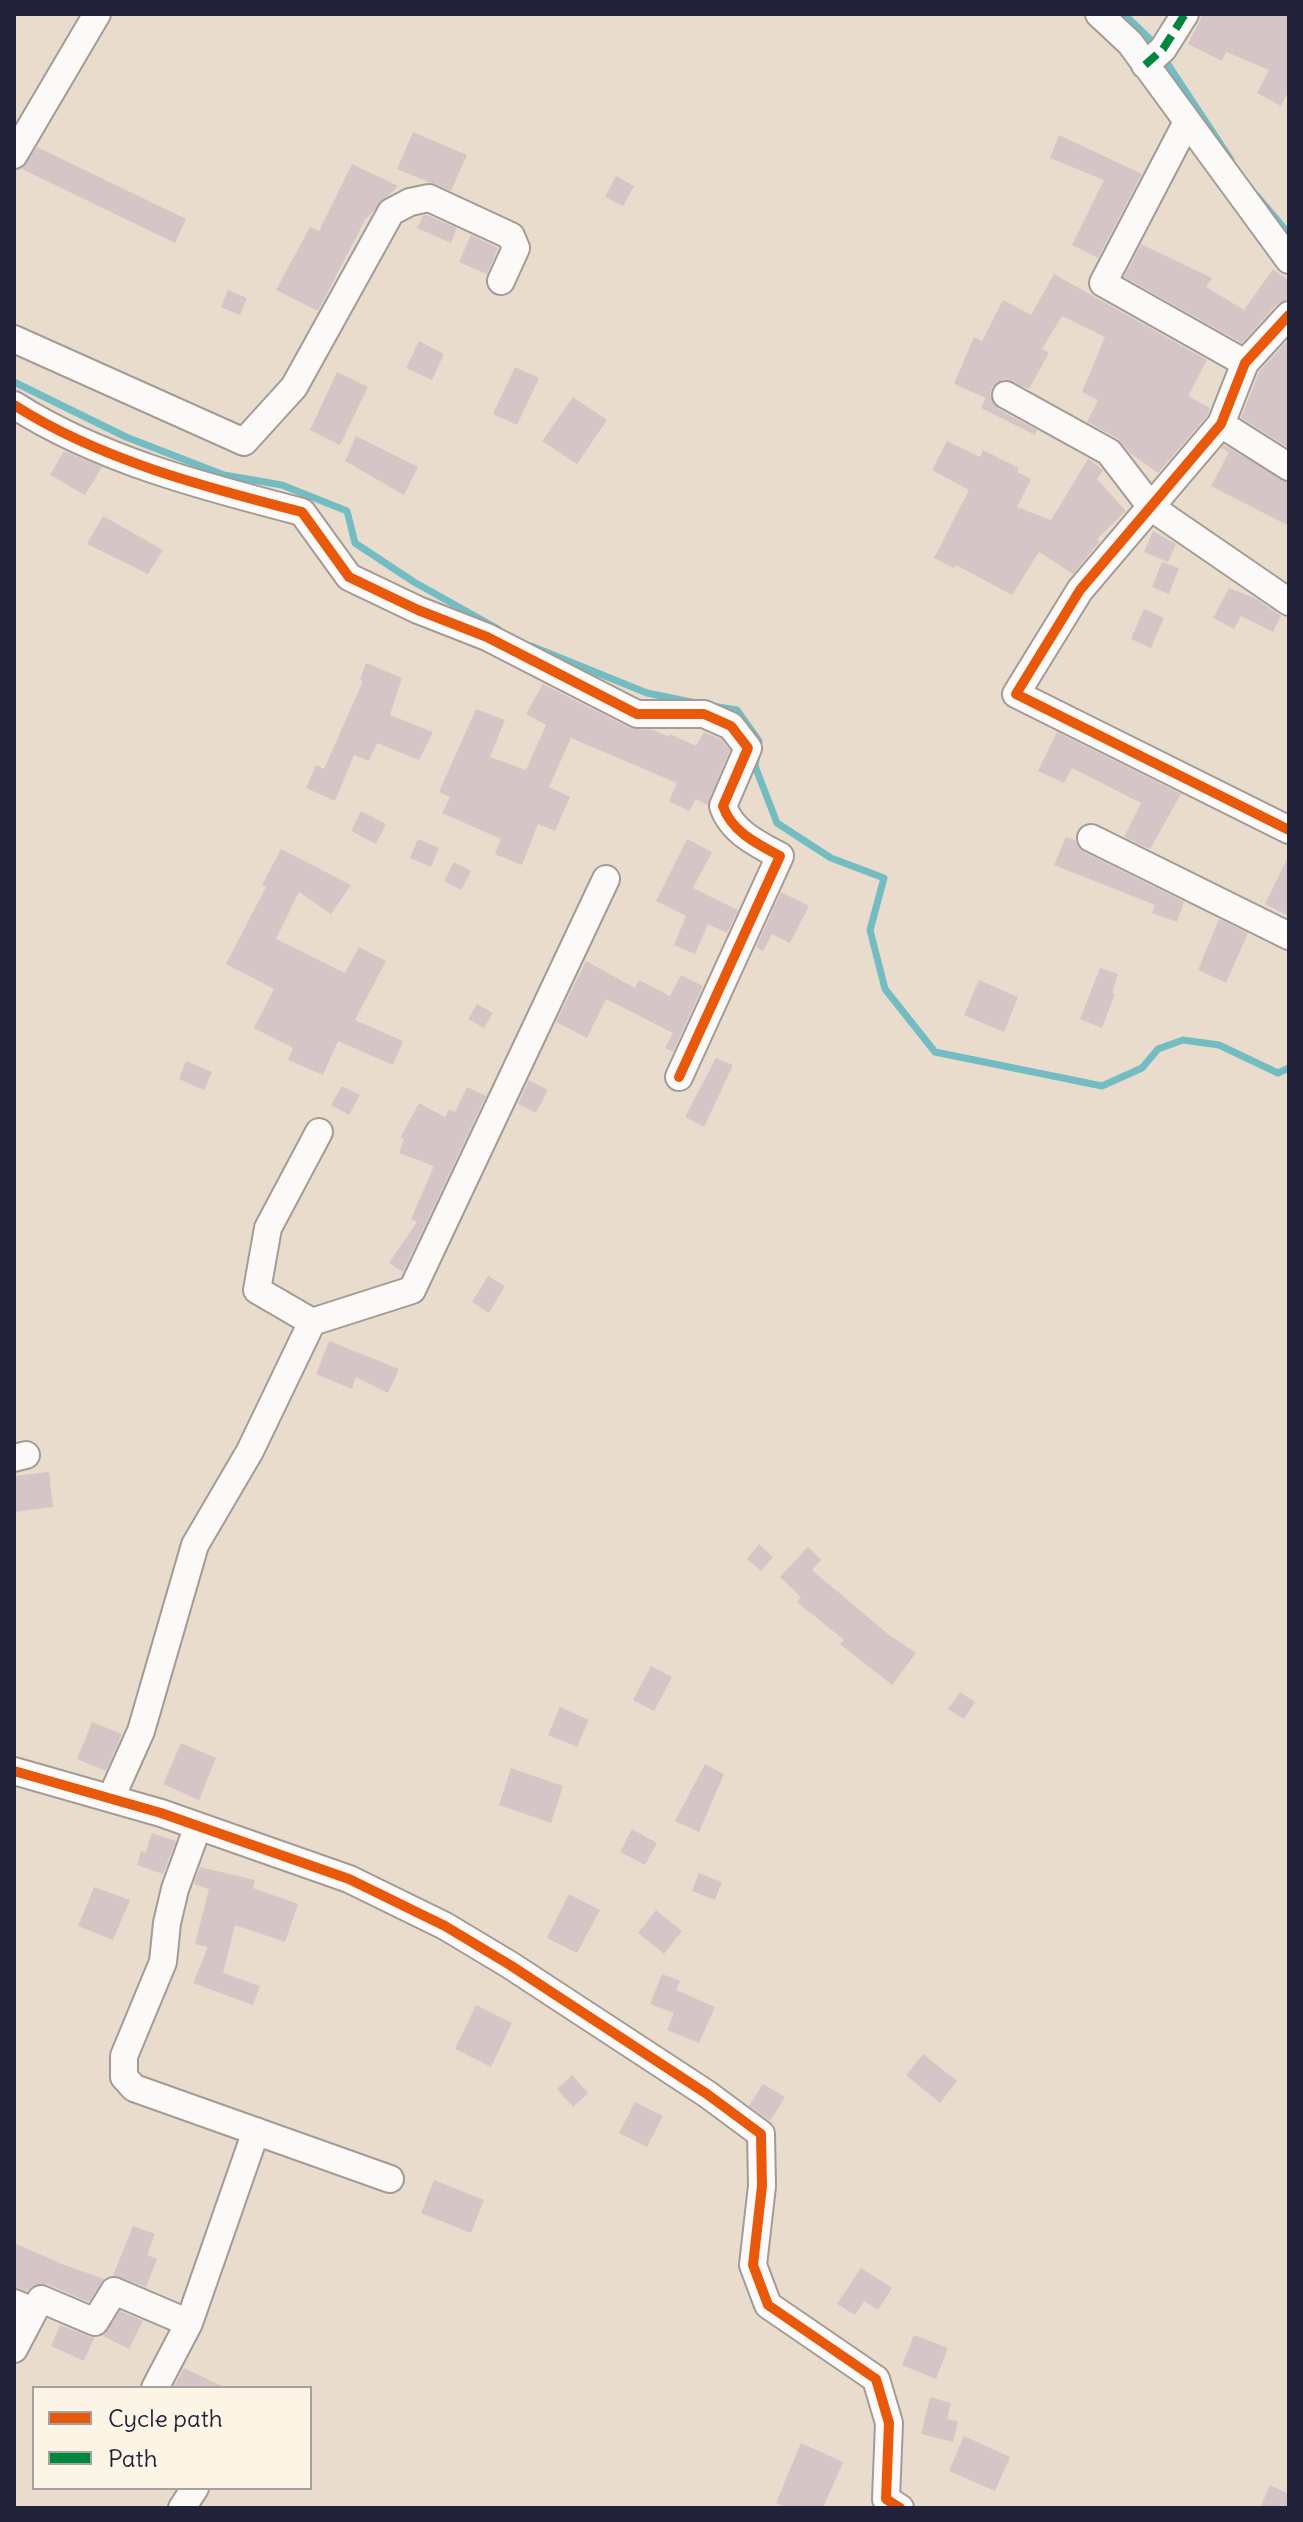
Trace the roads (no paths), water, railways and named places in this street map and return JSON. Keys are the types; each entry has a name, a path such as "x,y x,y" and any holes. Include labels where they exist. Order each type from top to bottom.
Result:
{"street":[{"path":"14,155 97,14"},
{"path":"1099,14 1130,43 1153,57 1187,122 1289,260"},
{"path":"1153,57 1185,14"},
{"path":"1187,122 1103,283 1245,363"},
{"path":"14,339 244,442 294,387 391,212 410,202 429,198 511,236 516,248 501,281"},
{"path":"1289,315 1245,363 1221,424 1080,590 1016,694 1289,830"},
{"path":"1006,395 1109,452 1152,508 1289,602"},
{"path":"14,405 36,420 129,459 213,489 302,512 349,577 418,610 487,637 637,714 704,714 731,726 748,748 723,806 727,818 753,842 780,856 679,1077"},
{"path":"1221,424 1289,467"},
{"path":"1091,838 1289,936"},
{"path":"111,1798 141,1731 195,1545 250,1451 312,1322 412,1290 606,879"},
{"path":"312,1322 257,1290 268,1228 319,1132"},
{"path":"14,1771 198,1826 349,1879 445,1926 707,2094 761,2134 762,2186 753,2265 768,2305 876,2379 889,2423 886,2499 900,2508"},
{"path":"198,1826 175,1889 163,1962 124,2056 124,2077 134,2088 390,2179"},
{"path":"156,2386 189,2323 256,2131"},
{"path":"14,2349 24,2307 41,2299 95,2322 114,2291 189,2323"},
{"path":"182,2508 194,2490"}],"waterway":[{"path":"1124,14 1157,46"},
{"path":"1163,57 1231,160"},
{"path":"1257,196 1289,234"},
{"path":"14,382 126,437 224,475 282,485 347,511 355,543 414,582 498,629"},
{"path":"531,646 647,693 696,703"},
{"path":"712,706 737,710 759,741 755,766 777,823 831,858 884,878 870,930 885,989 935,1052 1102,1086 1142,1068 1158,1049 1183,1040 1219,1045 1278,1073 1289,1068"}]}
